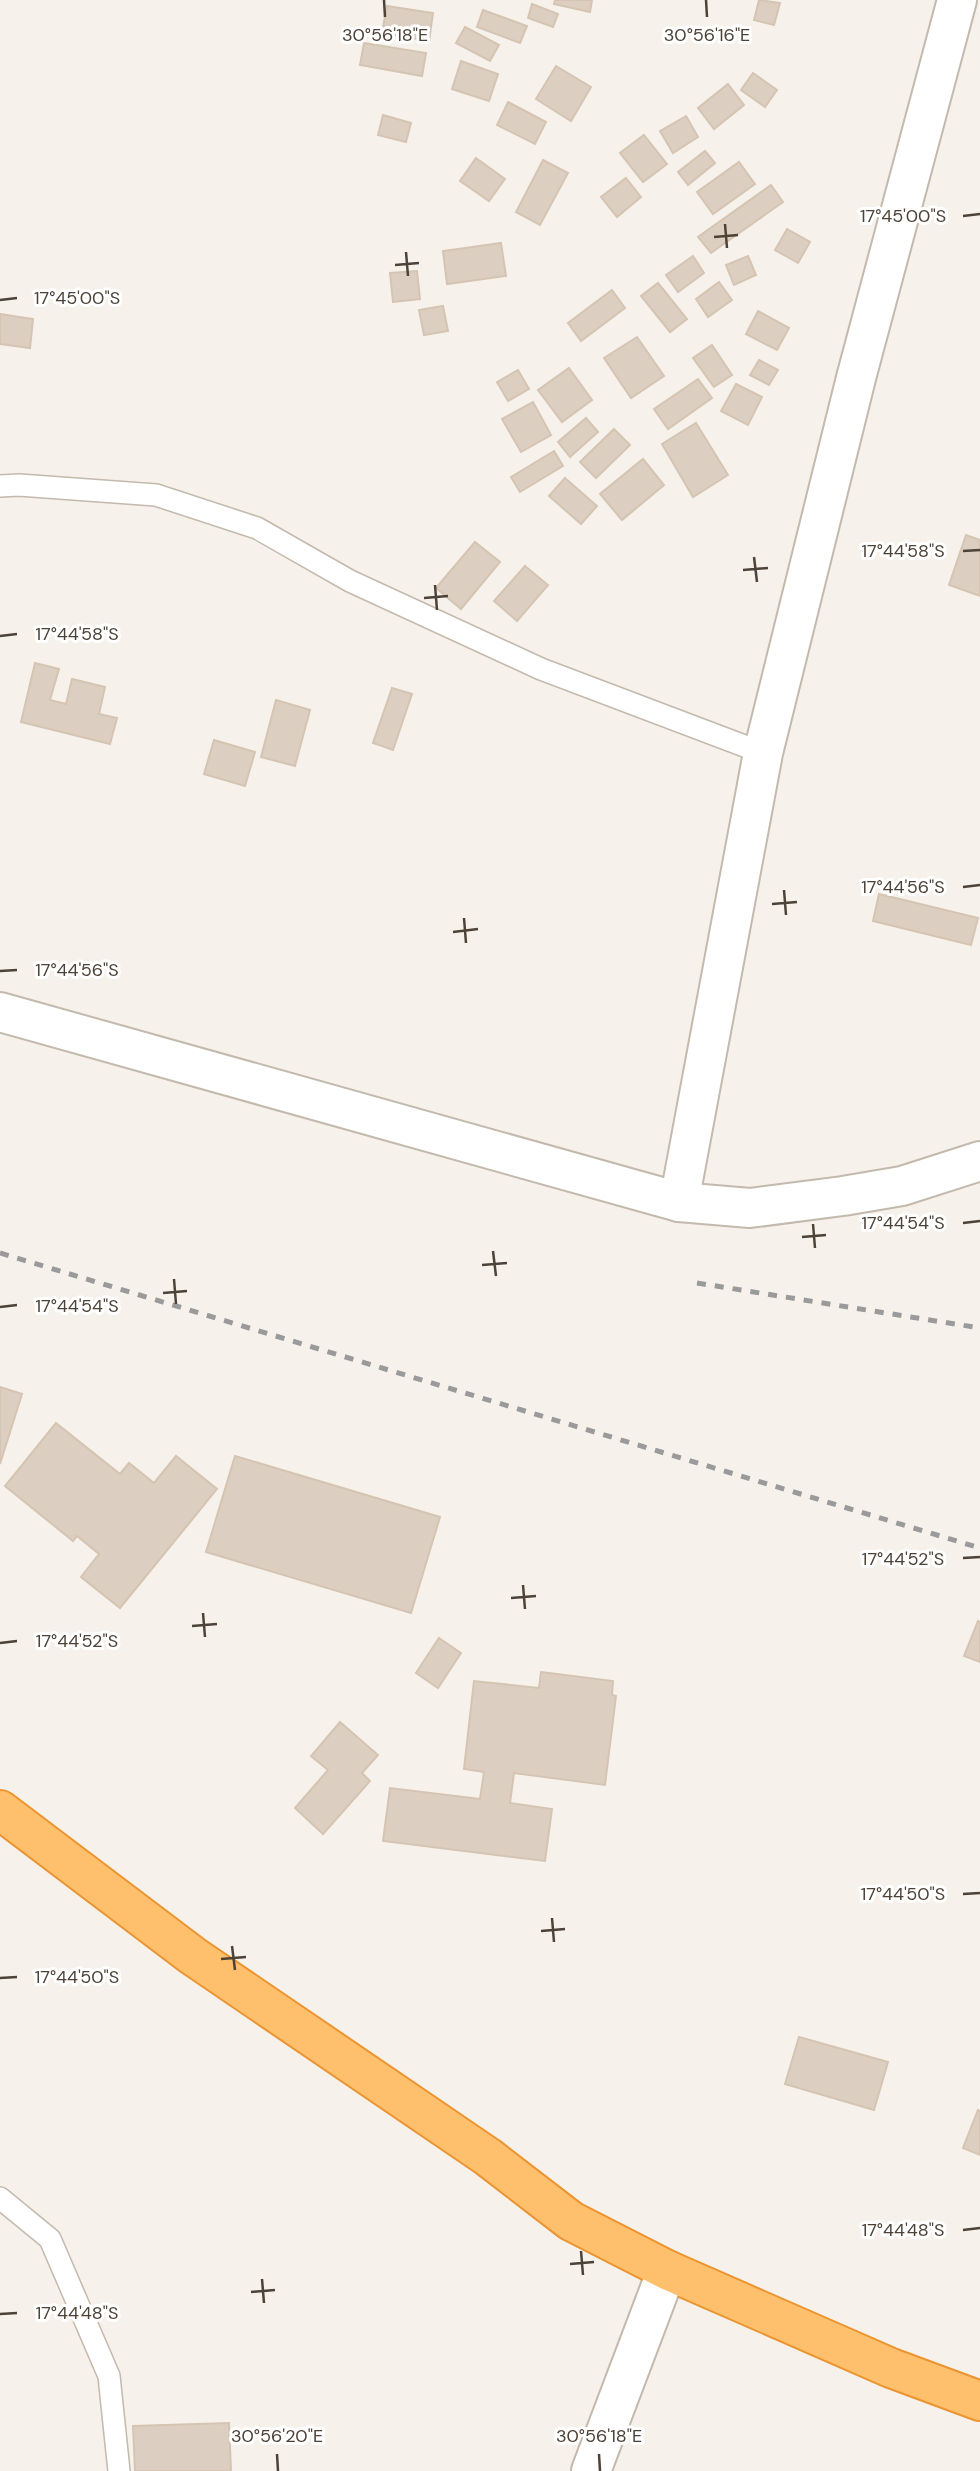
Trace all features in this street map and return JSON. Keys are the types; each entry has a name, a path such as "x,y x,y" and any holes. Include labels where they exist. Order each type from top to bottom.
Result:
{"highway":[{"path":"0,1810 193,1955 488,2157 572,2221 667,2270 891,2368 980,2401"}],"street":[{"path":"679,1202 763,753 856,378 957,0"},
{"path":"0,1012 679,1202 750,1208 843,1196 902,1186 980,1161"},
{"path":"590,2471 667,2270"}],"lane":[{"path":"0,486 156,495 257,528 350,581 541,669 763,753"},
{"path":"0,2198 50,2239 108,2376 119,2471"}],"building":[{"path":"555,0 592,0 590,12 554,4"},
{"path":"759,0 780,3 774,25 754,20"},
{"path":"532,4 558,14 553,27 528,18"},
{"path":"387,6 433,13 429,41 382,33"},
{"path":"483,10 527,26 520,43 477,27"},
{"path":"465,27 499,45 490,61 456,43"},
{"path":"364,43 426,53 422,76 360,65"},
{"path":"461,61 498,74 489,101 452,89"},
{"path":"556,66 591,87 571,121 536,99"},
{"path":"753,73 777,90 765,107 741,90"},
{"path":"728,84 744,105 714,129 698,108"},
{"path":"508,102 546,122 535,144 497,125"},
{"path":"383,115 411,123 406,142 378,135"},
{"path":"686,116 698,137 673,153 660,131"},
{"path":"644,135 667,164 643,182 620,153"},
{"path":"705,151 715,163 688,185 678,172"},
{"path":"476,158 505,179 489,201 460,181"},
{"path":"543,160 568,173 540,225 516,212"},
{"path":"739,162 755,184 713,214 697,192"},
{"path":"626,178 641,197 617,217 601,197"},
{"path":"771,185 783,202 711,253 698,237"},
{"path":"787,229 810,242 798,263 775,250"},
{"path":"501,243 506,276 447,284 443,251"},
{"path":"693,256 704,273 678,292 666,275"},
{"path":"748,256 756,275 734,285 726,265"},
{"path":"417,271 420,299 393,302 390,273"},
{"path":"719,282 732,300 708,317 696,299"},
{"path":"658,283 687,319 670,332 641,296"},
{"path":"612,290 625,308 581,341 568,323"},
{"path":"443,306 448,331 424,335 419,310"},
{"path":"758,311 789,328 777,350 746,334"},
{"path":"0,314 33,319 30,348 0,344"},
{"path":"637,337 664,376 631,398 604,358"},
{"path":"712,345 732,375 714,387 693,358"},
{"path":"759,360 778,370 769,385 750,375"},
{"path":"569,368 592,400 562,422 538,390"},
{"path":"518,370 529,389 508,401 497,382"},
{"path":"698,379 712,398 668,429 654,409"},
{"path":"736,384 762,397 748,425 721,411"},
{"path":"533,402 551,435 521,452 502,419"},
{"path":"586,418 598,432 570,457 558,442"},
{"path":"696,423 728,475 693,497 662,444"},
{"path":"614,429 630,445 596,478 580,462"},
{"path":"554,451 563,466 520,492 511,477"},
{"path":"643,459 664,485 622,520 600,494"},
{"path":"565,478 597,506 581,524 549,496"},
{"path":"966,535 980,540 980,596 949,585"},
{"path":"475,542 500,562 461,609 436,588"},
{"path":"525,566 548,585 517,621 494,601"},
{"path":"35,663 59,669 50,700 66,704 72,679 105,687 99,714 117,718 110,744 21,722"},
{"path":"392,688 412,694 393,750 373,743"},
{"path":"276,700 310,710 295,766 261,757"},
{"path":"214,740 255,752 245,786 204,774"},
{"path":"879,894 978,918 971,945 873,921"},
{"path":"0,1387 22,1394 0,1464"},
{"path":"56,1423 120,1474 129,1463 154,1483 176,1456 217,1489 120,1608 81,1577 99,1554 77,1536 73,1541 5,1486"},
{"path":"235,1456 440,1517 411,1613 206,1552"},
{"path":"978,1621 980,1622 980,1662 964,1656"},
{"path":"439,1638 461,1653 438,1688 416,1673"},
{"path":"541,1672 613,1681 612,1695 616,1696 605,1785 514,1773 510,1803 552,1809 545,1861 383,1841 390,1788 480,1799 484,1772 464,1769 474,1681 539,1688"},
{"path":"340,1722 378,1755 362,1773 370,1781 323,1834 295,1808 328,1770 311,1756"},
{"path":"799,2037 888,2062 874,2110 785,2084"},
{"path":"978,2110 980,2111 980,2155 963,2148"},
{"path":"229,2423 231,2471 135,2471 133,2426"}],"railway":[{"path":"0,1253 980,1548"},
{"path":"697,1283 980,1328"}]}
